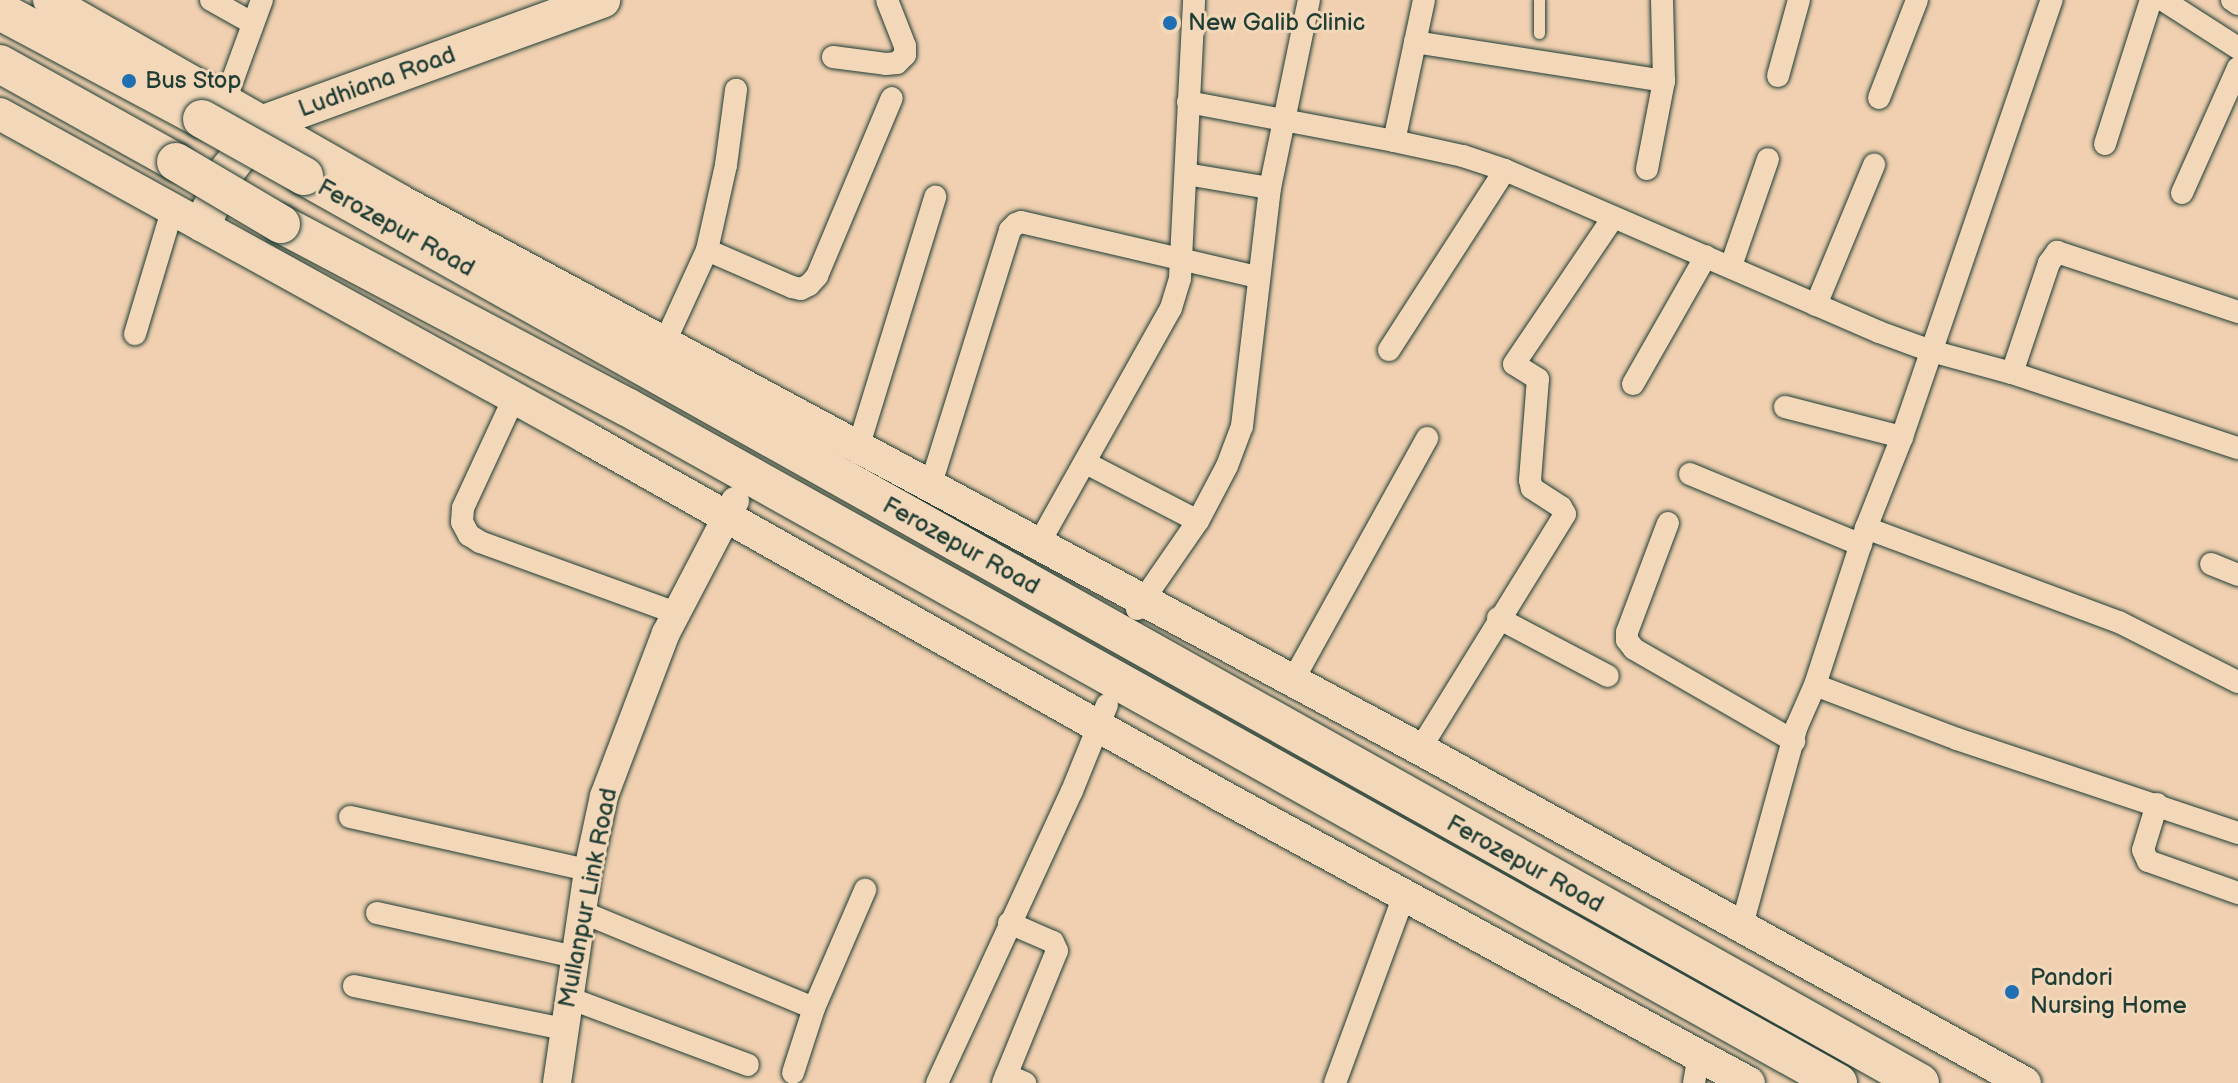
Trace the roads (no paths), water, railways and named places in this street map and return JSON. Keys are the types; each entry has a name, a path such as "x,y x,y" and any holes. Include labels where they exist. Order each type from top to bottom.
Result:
{"highway":[{"name":"Ferozepur Road","path":"0,11 213,110 304,176 1920,1083"},
{"path":"0,64 281,224 641,415 1838,1083"}],"main road":[{"path":"49,0 81,8 213,110 264,123 664,344 780,414 858,448 1038,545 1139,606 1420,749 2025,1083"},
{"name":"Ludhiana Road","path":"264,123 602,0"},
{"path":"0,114 514,398 731,509 1104,716 1696,1069 1749,1083"},
{"path":"188,216 264,123"}],"street":[{"path":"211,0 252,23"},
{"path":"213,110 262,0"},
{"path":"833,57 886,64 897,63 905,55 905,46 887,0"},
{"path":"1038,545 1171,308 1181,259 1194,0"},
{"path":"1139,606 1198,521 1227,466 1242,426 1250,379 1257,277 1270,188 1309,0"},
{"path":"1394,141 1424,0"},
{"path":"1647,169 1664,81 1662,0"},
{"path":"1778,76 1799,0"},
{"path":"1879,98 1917,0"},
{"path":"1742,925 1794,741 2052,0"},
{"path":"2105,144 2151,0"},
{"path":"2163,0 2238,48"},
{"path":"2232,0 2238,4"},
{"path":"1415,42 1664,81"},
{"path":"2182,193 2238,68"},
{"path":"664,344 707,250 726,165 736,90"},
{"path":"707,250 792,287 801,289 809,285 817,276 892,98"},
{"path":"1188,102 1286,118 1463,156 1505,170 1816,305 1931,351 2012,373 2238,448"},
{"path":"1731,266 1768,159"},
{"path":"1816,305 1874,165"},
{"path":"1389,350 1505,170"},
{"path":"1186,174 1270,188"},
{"path":"858,448 935,197"},
{"path":"135,334 188,216"},
{"path":"1420,749 1498,618 1565,514 1532,488 1530,480 1538,379 1514,364 1613,218"},
{"path":"930,487 1010,230 1016,224 1257,277"},
{"path":"2012,373 2049,263 2057,252 2238,312"},
{"path":"1633,384 1706,256"},
{"path":"514,398 463,508 462,522 469,535 480,542 676,613"},
{"path":"1785,407 1902,437"},
{"path":"1292,682 1427,438"},
{"path":"1086,463 1198,521"},
{"path":"1690,474 2119,622 2238,682"},
{"name":"Mullanpur Link Road","path":"557,1083 588,870 609,781 676,613 731,509"},
{"path":"1668,523 1627,632 1627,640 1634,649 1794,741"},
{"path":"2211,564 2238,575"},
{"path":"1498,618 1608,676"},
{"path":"1815,685 1957,739 2238,833"},
{"path":"937,1083 1104,716"},
{"path":"2157,804 2143,850 2148,861 2238,893"},
{"path":"350,817 588,870"},
{"path":"793,1073 814,1008 865,890"},
{"path":"1335,1083 1405,893"},
{"path":"582,912 814,1008"},
{"path":"377,913 576,957"},
{"path":"1009,923 1053,942 1057,951 1011,1080"},
{"path":"354,986 563,1029"},
{"path":"569,998 748,1065"}],"lane":[{"path":"1539,0 1539,33"}],"place":[{"name":"New Galib Clinic","path":"1170,23"},
{"name":"Bus Stop","path":"129,81"},
{"name":"Pandori Nursing Home","path":"2012,992"}]}
